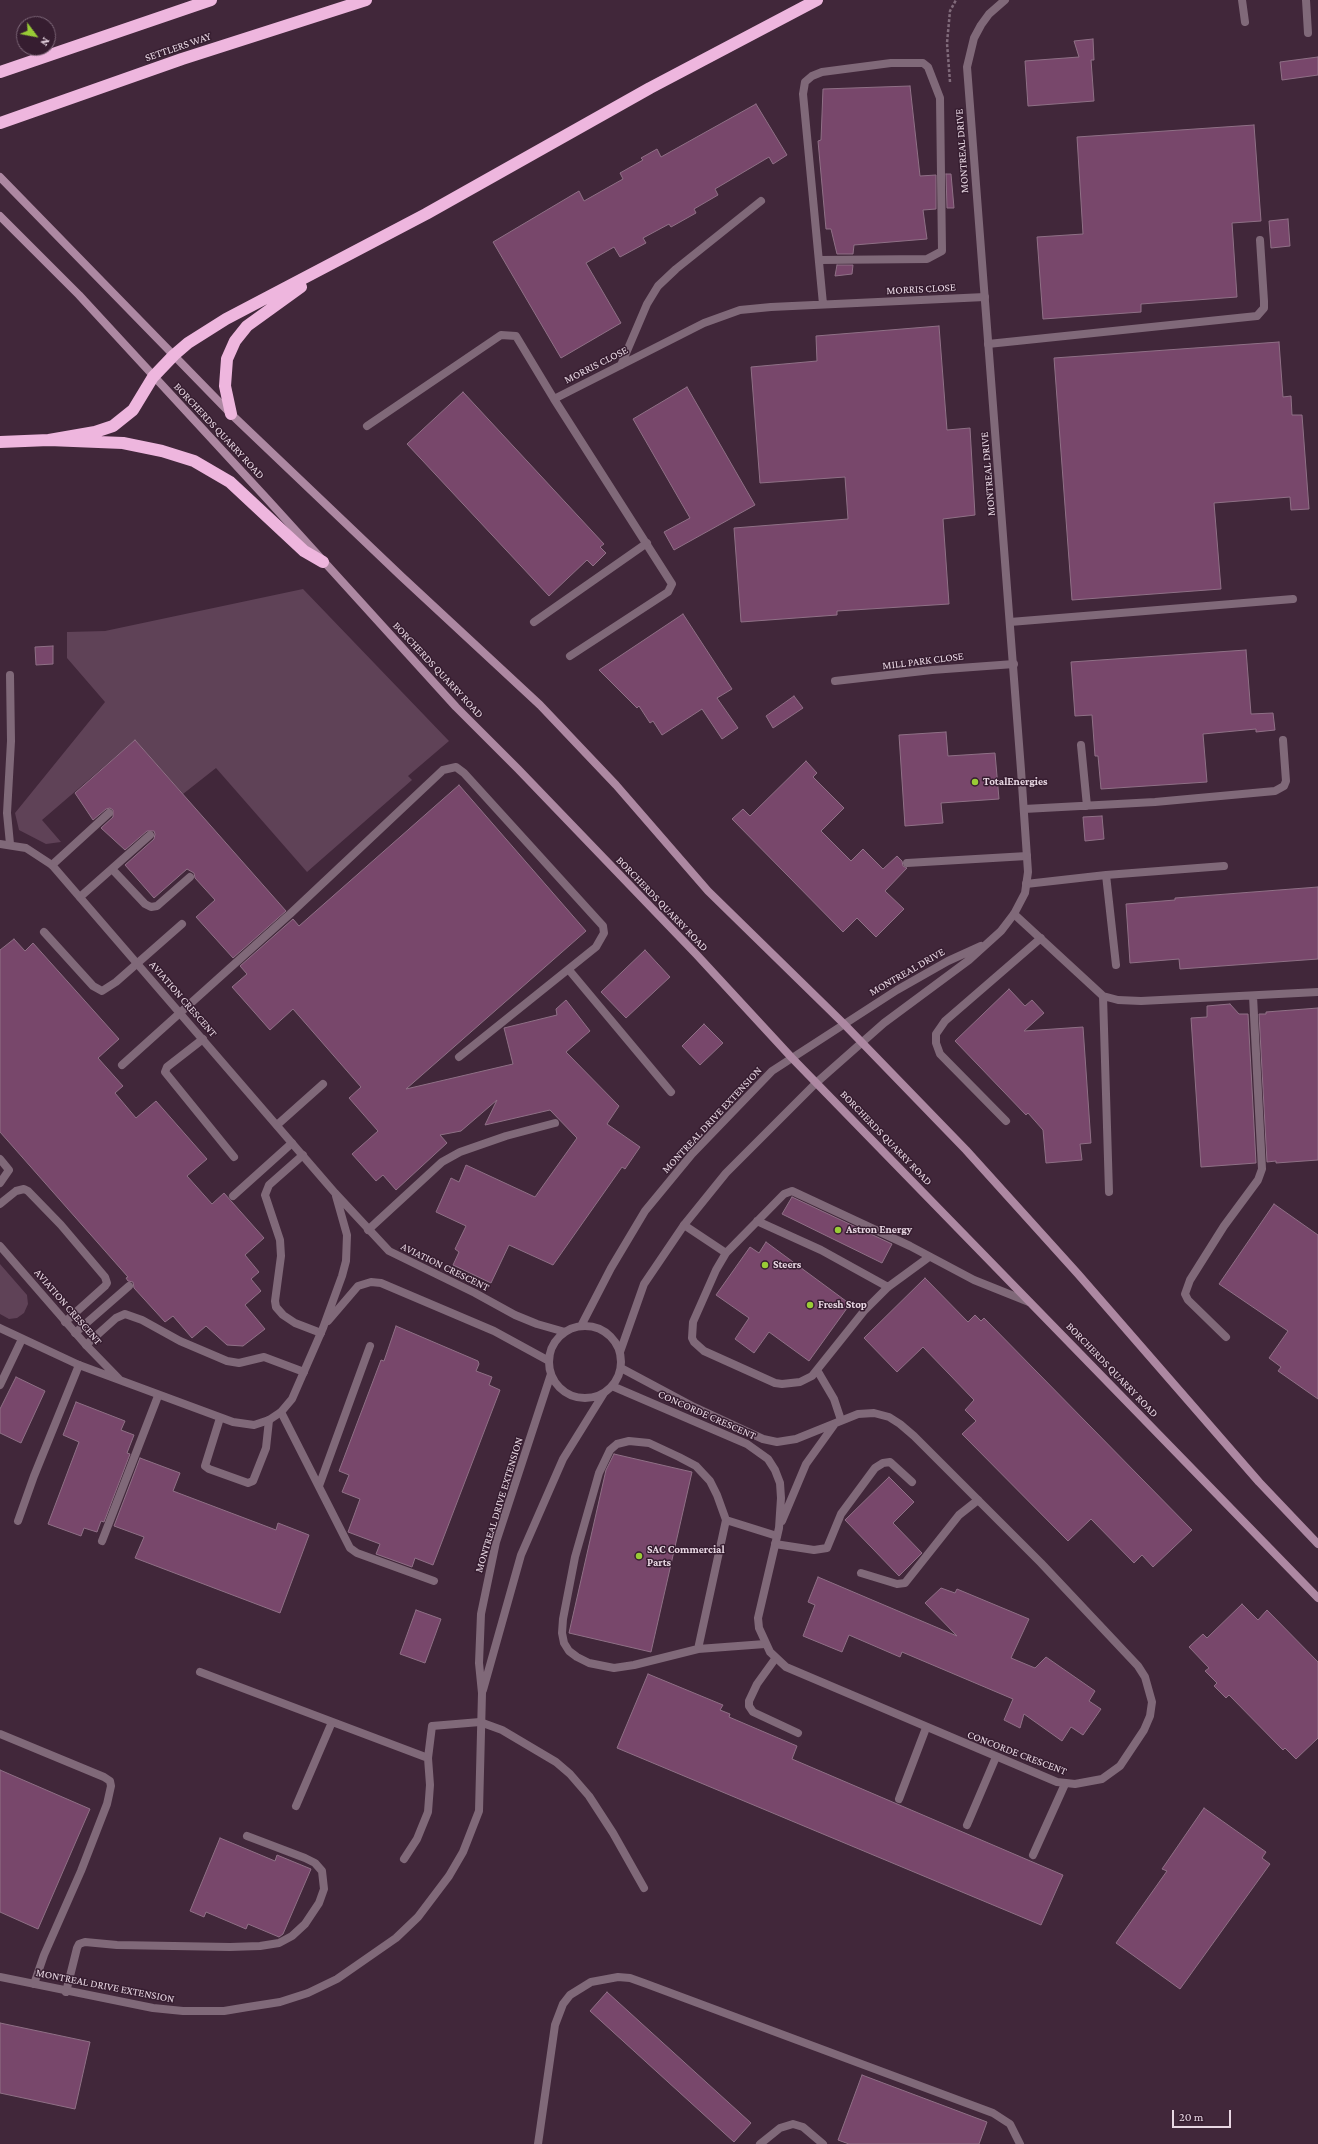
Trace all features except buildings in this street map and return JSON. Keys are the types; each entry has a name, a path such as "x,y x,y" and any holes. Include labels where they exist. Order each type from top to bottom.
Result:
{"highway":[{"path":"0,72 211,0"},
{"name":"SETTLERS WAY","path":"0,123 182,59 366,0"},
{"path":"49,440 95,432 113,426 133,410 153,376 174,355 226,319 336,262 644,92 817,0"},
{"path":"231,414 225,382 227,359 235,341 247,326 262,314 336,262"},
{"path":"0,442 49,440 123,443 162,451 194,461 230,482 304,552 323,562"}],"main road":[{"name":"BORCHERDS QUARRY ROAD","path":"0,177 231,414 406,582 540,705 616,785 708,891 843,1023 861,1044 966,1150 1008,1199 1078,1274 1254,1476 1318,1544"},
{"name":"BORCHERDS QUARRY ROAD","path":"0,216 79,295 456,708 518,769 696,954 816,1083 1318,1598"}],"street":[{"name":"MONTREAL DRIVE","path":"816,1083 884,1023 968,960 983,944 1000,931 1014,914 1025,893 1027,856 1014,664 967,67 974,38 989,14 1005,0"},
{"path":"1242,0 1245,22"},
{"path":"1306,0 1308,33"},
{"path":"820,260 928,259 942,251 940,98 928,67 923,63 891,63 822,72 812,76 806,82 803,94 823,304"},
{"path":"621,365 647,304 658,286 676,269 761,201"},
{"path":"988,344 1258,316 1264,308 1260,240"},
{"name":"MORRIS CLOSE","path":"554,399 704,323 740,310 823,304 985,297"},
{"path":"367,426 501,335 516,336 554,399 671,580 671,588 570,656"},
{"path":"534,622 647,543"},
{"path":"1010,622 1293,599"},
{"name":"MILL PARK CLOSE","path":"835,681 932,670 1014,664"},
{"path":"10,675 11,741 7,813 10,844"},
{"path":"1024,809 1087,806 1275,791 1284,786 1286,781 1283,740"},
{"path":"1081,744 1087,806"},
{"path":"122,1065 290,914 405,804 443,770 449,767 456,767 464,773 603,926 604,933 599,944 569,970 459,1057"},
{"path":"52,865 109,813"},
{"path":"80,897 150,835"},
{"name":"AVIATION CRESCENT","path":"0,844 10,844 26,848 40,855 52,865 203,1038 335,1193 389,1251 403,1260 475,1293 515,1315 537,1324 566,1332"},
{"path":"907,863 1027,856"},
{"path":"1026,884 1106,875 1224,866"},
{"path":"112,869 145,904 151,907 157,906 190,877"},
{"path":"1106,875 1116,965"},
{"path":"1014,914 1103,996 1118,1000 1141,1001 1318,992"},
{"path":"44,932 93,986 102,991 116,982 182,924"},
{"path":"1006,1121 940,1054 936,1043 936,1034 944,1021 1041,938"},
{"name":"MONTREAL DRIVE","path":"792,1058 843,1023 948,960 983,944"},
{"path":"569,970 671,1092"},
{"path":"1103,996 1109,1192"},
{"path":"1226,1336 1188,1300 1185,1294 1190,1280 1197,1268 1224,1226 1258,1180 1262,1169 1253,996"},
{"path":"203,1038 167,1067 165,1072 234,1157"},
{"name":"MONTREAL DRIVE EXTENSION","path":"581,1326 645,1211 692,1154 772,1071 792,1058"},
{"path":"620,1352 608,1334 600,1329 581,1326 566,1332 553,1346 549,1362 551,1374 556,1384 573,1396 594,1397 604,1393 612,1386 621,1368 620,1352 644,1284 684,1225 726,1173 816,1083"},
{"path":"277,1125 323,1084"},
{"path":"368,1230 442,1162 460,1152 506,1136 555,1123"},
{"path":"233,1196 292,1143"},
{"path":"303,1154 269,1185 265,1195 280,1240 281,1256 275,1301 276,1307 283,1315 295,1323 322,1330"},
{"path":"0,1159 9,1170 0,1183"},
{"path":"0,1204 16,1191 24,1189 28,1191 61,1225 107,1280 105,1286 65,1322"},
{"path":"929,1257 888,1287 864,1311 817,1370 808,1378 800,1382 784,1384 775,1383 704,1351 694,1342 691,1333 693,1322 716,1270 726,1253 784,1194 792,1191 910,1246 929,1257 995,1289 1029,1302"},
{"name":"AVIATION CRESCENT","path":"0,1328 79,1365 158,1396 220,1418 238,1423 254,1425 269,1420 281,1412 292,1399 322,1330 346,1261 347,1235 335,1193"},
{"path":"758,1221 821,1250 888,1287"},
{"path":"684,1225 726,1253"},
{"name":"AVIATION CRESCENT","path":"0,1246 65,1322 122,1382"},
{"name":"AVIATION CRESCENT","path":"322,1330 358,1286 371,1282 381,1283 494,1332 549,1362"},
{"path":"75,1333 129,1286"},
{"path":"86,1345 116,1318 125,1314 134,1316 180,1341 227,1361 239,1363 264,1357 304,1372"},
{"path":"0,1385 22,1339"},
{"path":"319,1486 370,1346"},
{"path":"18,1521 34,1476 79,1365"},
{"name":"CONCORDE CRESCENT","path":"621,1368 694,1407 763,1439 777,1442 790,1441 858,1414 874,1413 889,1417 914,1436 1138,1666 1150,1689 1152,1702 1150,1716 1144,1730 1120,1766 1102,1779 1065,1784 926,1728 793,1671 775,1659 765,1644 759,1628 758,1618 779,1528 806,1464 838,1422"},
{"path":"817,1370 834,1399 838,1422"},
{"name":"MONTREAL DRIVE EXTENSION","path":"0,1977 66,1992 153,2008 183,2011 224,2010 280,2002 301,1995 337,1979 361,1964 396,1938 418,1917 449,1876 463,1852 479,1811 480,1722 482,1693 479,1663 481,1614 487,1579 496,1542 551,1374"},
{"name":"CONCORDE CRESCENT","path":"612,1386 747,1444 768,1459 775,1470 780,1483 781,1498 779,1528"},
{"name":"MONTREAL DRIVE EXTENSION","path":"482,1693 521,1555 563,1458 604,1393"},
{"path":"102,1541 158,1396"},
{"path":"281,1412 350,1548 357,1553 434,1581"},
{"path":"220,1418 205,1466 209,1469 248,1483 253,1481 266,1448 269,1420"},
{"path":"698,1649 726,1520 717,1495 710,1482 696,1466 649,1443 623,1442 610,1450 604,1460 590,1503 575,1557 562,1633 564,1643 577,1657 589,1663 614,1668 634,1665 698,1649 765,1644"},
{"path":"726,1520 776,1540 814,1550 827,1548 841,1514 875,1468 883,1463 890,1462 912,1482"},
{"path":"861,1573 897,1584 904,1584 959,1515 978,1500"},
{"path":"775,1659 757,1684 749,1701 749,1706 753,1712 798,1733"},
{"path":"200,1672 428,1758"},
{"path":"296,1806 332,1722"},
{"path":"404,1859 417,1839 428,1812 430,1785 428,1758 432,1726 480,1722 502,1730 556,1762 570,1774 589,1796 613,1833 644,1888"},
{"path":"899,1799 926,1728"},
{"path":"0,1734 104,1776 110,1781 111,1786 107,1804 81,1871 44,1954 34,1984"},
{"path":"967,1825 996,1757"},
{"path":"1033,1855 1065,1784"},
{"path":"66,1992 77,1948 79,1944 85,1942 117,1945 230,1947 260,1946 279,1943 292,1936 305,1924 318,1903 324,1888 322,1871 315,1863 305,1858 247,1836"},
{"path":"538,2144 555,2025 563,2004 570,1995 590,1982 618,1977 630,1978 644,1983 993,2113 1010,2124 1020,2144"},
{"path":"760,2144 780,2128 793,2124 803,2128 823,2144"}],"path":[{"path":"956,0 950,11 947,43 950,82 968,82"}],"shaded area":[{"path":"303,589 449,741 408,776 412,780 307,872 216,768 183,794 135,740 42,820 61,842 46,844 19,830 15,813 105,702 67,658 67,632 105,631"},
{"path":"0,1264 27,1295 28,1304 24,1313 17,1318 9,1319 0,1314"}],"place":[{"name":"TotalEnergies","path":"975,782"},
{"name":"Astron Energy","path":"838,1230"},
{"name":"Steers","path":"765,1265"},
{"name":"Fresh Stop","path":"810,1305"},
{"name":"SAC Commercial Parts","path":"639,1556"}]}
